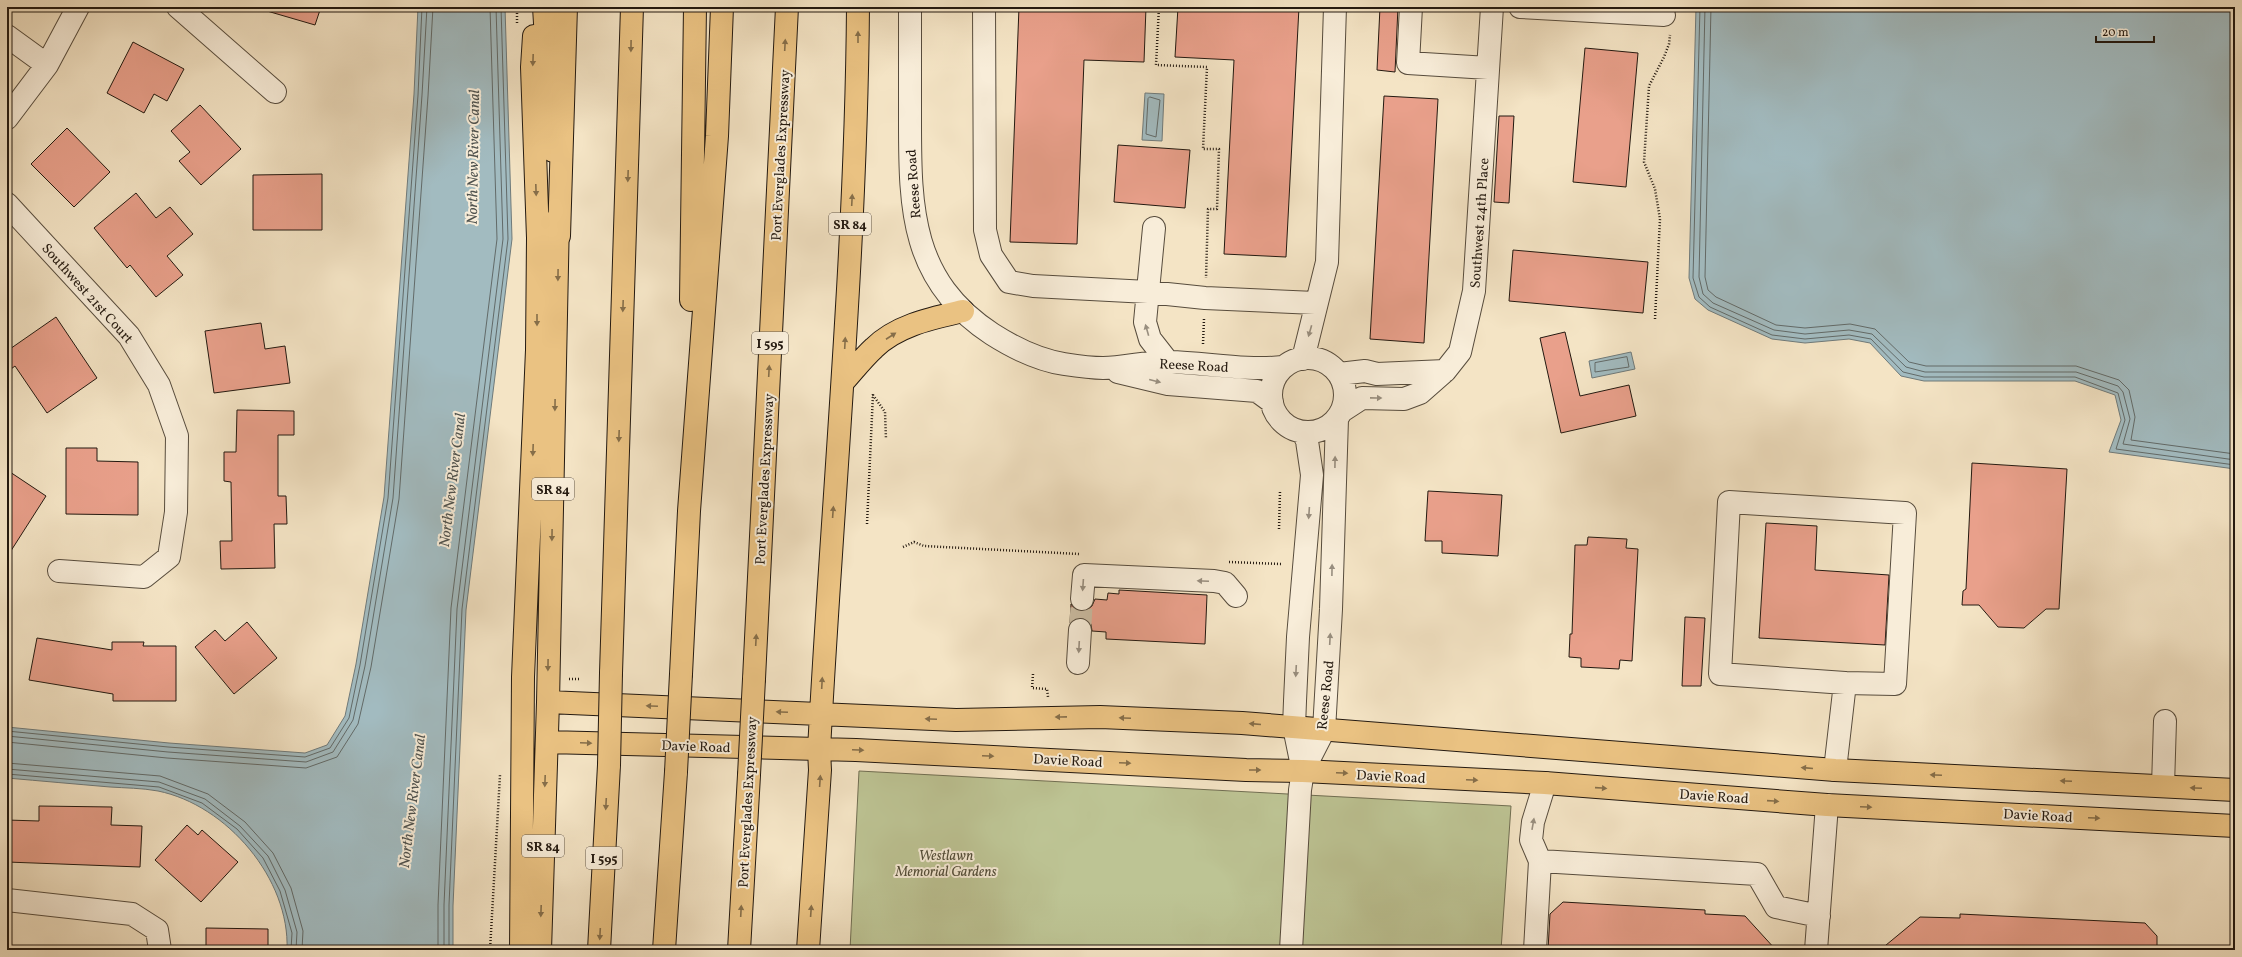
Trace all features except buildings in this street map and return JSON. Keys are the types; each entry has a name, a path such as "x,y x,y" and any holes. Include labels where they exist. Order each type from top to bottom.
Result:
{"main road":[{"path":"520,950 523,677 537,350 538,238 532,67 535,7"},
{"name":"SR 84","path":"540,950 548,702 559,236 544,7"},
{"path":"559,236 566,7"},
{"name":"I 595","path":"599,950 609,765 632,7"},
{"path":"689,511 695,7"},
{"path":"664,950 676,772 689,511 717,136 722,7"},
{"name":"Port Everglades Expressway","path":"739,950 754,679 787,7"},
{"name":"SR 84","path":"808,950 820,776 819,750 821,714 843,382 858,66 858,7"},
{"path":"843,382 875,346 898,332 928,319 963,311"},
{"path":"548,702 956,720 1107,717 1294,727 1835,770 2235,790"},
{"name":"Davie Road","path":"546,742 856,750 1246,770 1303,771 1546,783 1827,805 2235,826"}],"street":[{"path":"7,118 47,65 78,7"},
{"path":"178,7 275,92"},
{"name":"Reese Road","path":"910,7 910,171 913,214 922,247 939,282 963,311 979,325 1008,344 1039,358 1063,364 1104,368 1168,384 1257,392 1272,402"},
{"path":"984,7 986,230 991,255 1009,282 1033,286 1148,292 1205,298 1315,303"},
{"path":"1293,363 1313,358 1323,362 1339,374 1345,392 1339,415 1322,430 1303,432 1292,429 1275,413 1272,402 1273,383 1293,363 1313,321 1315,303 1327,262 1334,7"},
{"path":"1411,7 1408,63 1488,68"},
{"name":"Southwest 24th Place","path":"1339,415 1362,398 1404,399 1420,393 1445,371 1460,352 1474,291 1492,7"},
{"path":"1520,7 1667,22"},
{"path":"7,36 47,65"},
{"name":"Southwest 21st Court","path":"7,204 129,336 160,385 176,436 176,512 169,557 144,577 59,572"},
{"path":"1154,228 1145,322 1150,339 1168,362"},
{"name":"Reese Road","path":"1104,368 1168,362 1260,369 1293,363"},
{"path":"1339,374 1365,371 1377,374 1445,371"},
{"name":"Reese Road","path":"1303,771 1324,730 1331,609 1339,415"},
{"name":"Reese Road","path":"1303,432 1307,441 1312,475 1298,636 1294,727 1303,771"},
{"path":"1729,502 1905,513 1895,684 1845,683 1720,674 1729,502"},
{"path":"1082,599 1084,575 1214,581 1225,583 1236,596"},
{"path":"1078,663 1080,630"},
{"path":"1835,770 1845,683"},
{"path":"2163,786 2165,721"},
{"path":"1291,950 1299,795 1303,771"},
{"path":"1535,950 1540,861 1531,840 1534,817 1546,783"},
{"path":"1816,950 1827,805"},
{"path":"1540,861 1757,874 1776,907 1819,916"},
{"path":"7,900 132,914 157,930 160,950"}],"path":[{"path":"1159,7 1156,65 1207,67 1203,149 1219,149 1217,209 1208,209 1202,364"},
{"path":"1654,319 1660,219 1655,189 1644,162 1649,86 1669,44 1667,22"},
{"path":"867,524 873,394 885,412 886,440"},
{"path":"1279,528 1280,491"},
{"path":"1033,674 1032,688 1047,689 1050,718"},
{"path":"490,950 500,769"}],"green space":[{"name":"Westlawn Memorial Gardens","path":"859,771 1511,806 1501,950 850,950"}],"water":[{"name":"North New River Canal","path":"418,7 505,7 512,239 466,610 453,906 453,950 287,950 285,923 278,897 266,872 250,849 230,829 208,812 183,799 158,791 7,778 7,727 169,743 305,753 327,745 345,716 356,664 384,497 414,94"},
{"path":"1696,7 2235,7 2235,469 2109,452 2121,420 2115,395 2075,381 1924,381 1901,376 1870,343 1849,339 1805,343 1772,339 1708,310 1695,299 1689,278"},
{"path":"1145,93 1164,94 1162,141 1142,140"},
{"path":"1631,352 1635,369 1592,378 1589,361"}],"tunnel":[{"path":"1080,630 1082,599"}]}
